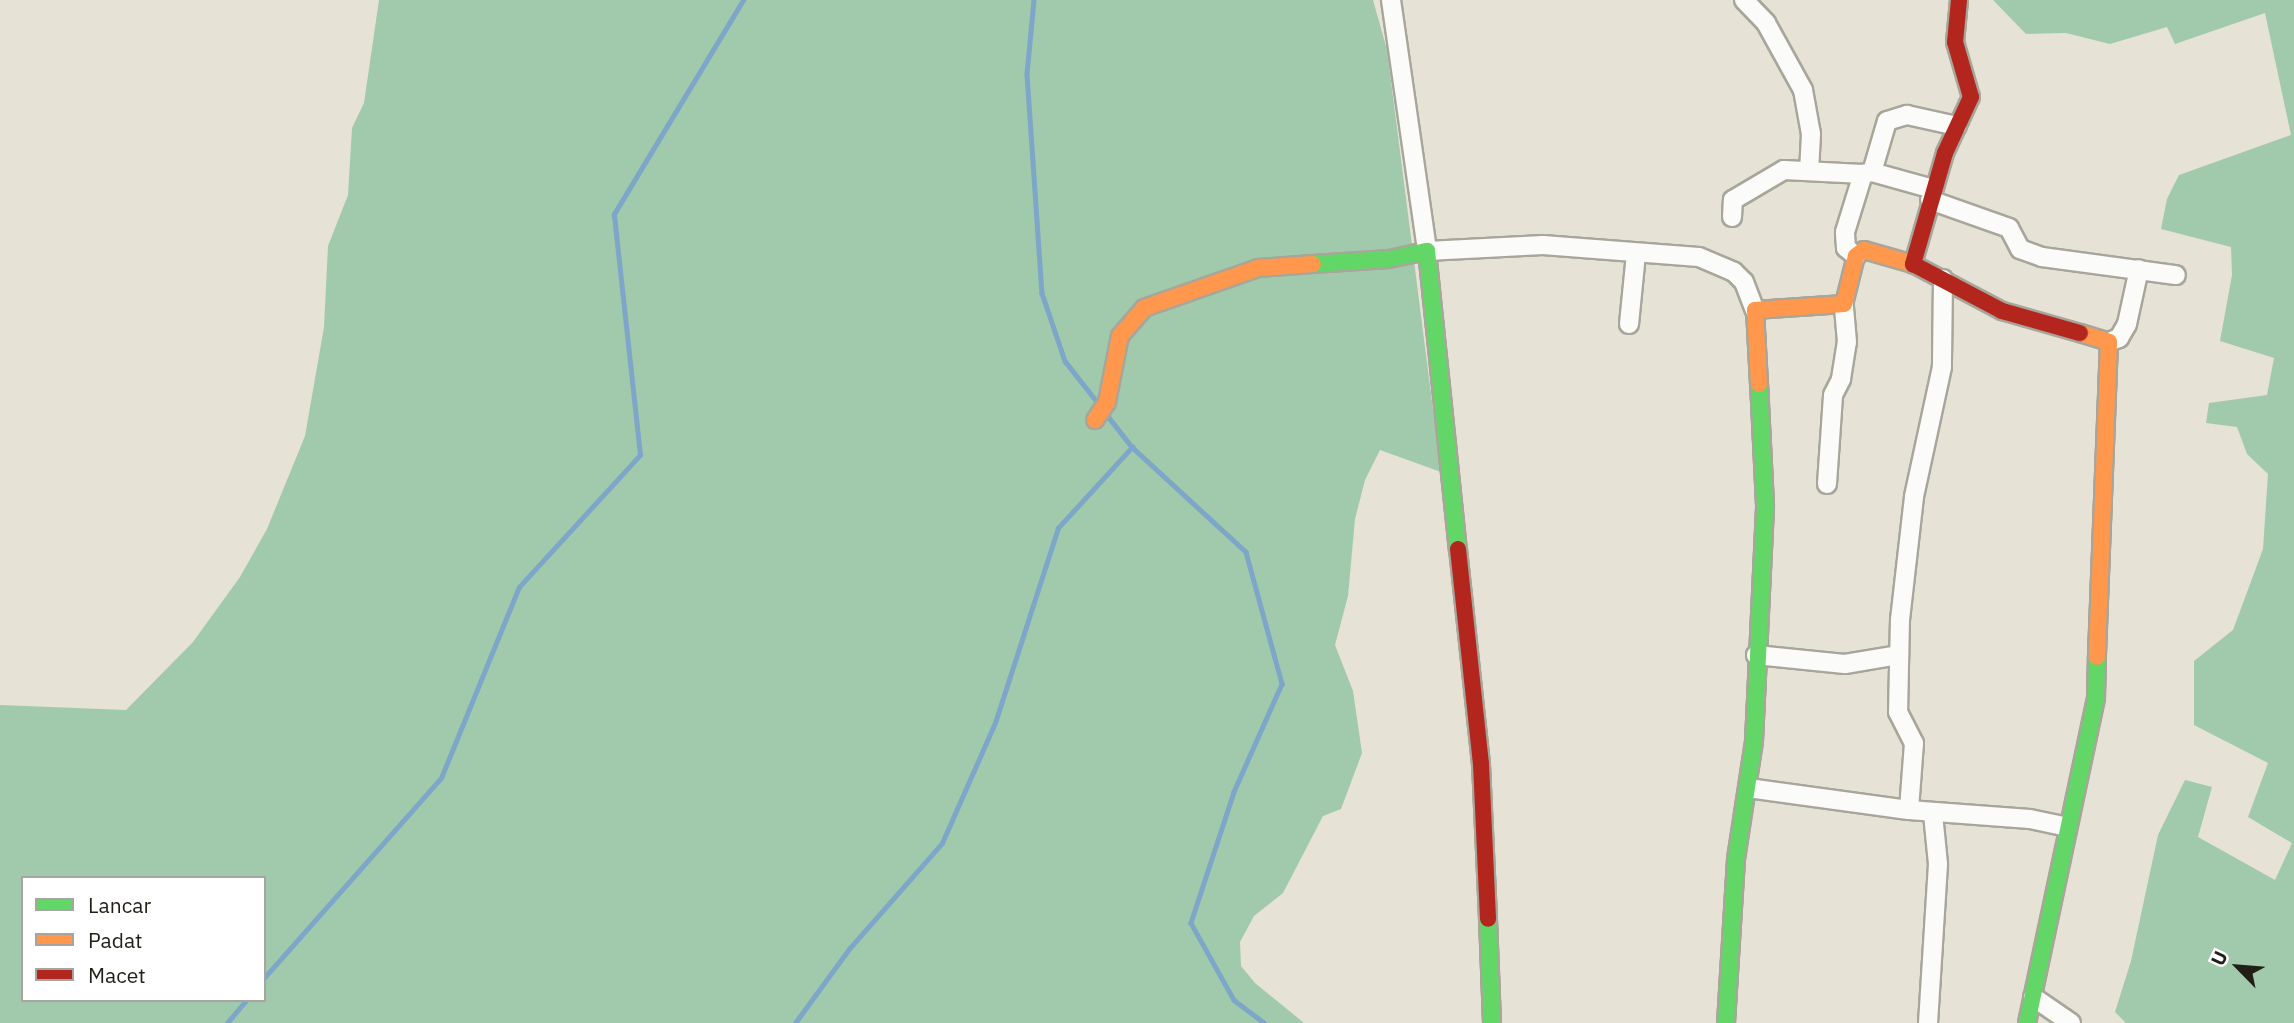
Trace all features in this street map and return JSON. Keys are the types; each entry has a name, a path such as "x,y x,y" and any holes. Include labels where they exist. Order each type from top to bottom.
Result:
{"street":[{"path":"1391,0 1427,251 1481,764 1492,1023"},
{"path":"1744,0 1766,23 1803,90 1810,111 1809,168"},
{"path":"1913,264 1931,194 1970,97 1955,42 1959,0"},
{"path":"1856,256 1846,248 1845,232 1887,121 1894,116 1957,126"},
{"path":"1732,217 1738,197 1784,170 1809,168 1868,173 1931,194 2009,228 2020,249 2042,257 2176,275"},
{"path":"1100,412 1121,336 1144,308 1258,268 1389,260 1427,251 1543,245 1713,259 1744,282 1755,310 1766,474 1756,655 1756,717 1736,859 1727,1023"},
{"path":"1827,485 1833,395 1841,379 1847,342 1844,304 1856,256 1864,250 1913,264 2002,311 2109,342 2119,338 2127,324 2138,269"},
{"path":"1629,324 1636,254"},
{"path":"1909,810 1914,743 1898,712 1899,655 1914,497 1942,367 1943,279"},
{"path":"1755,310 1844,304"},
{"path":"2027,1023 2098,677 2099,540 2109,342"},
{"path":"1756,655 1846,664 1899,655"},
{"path":"1748,788 1933,814 2030,819 2067,827"},
{"path":"1928,1023 1938,864 1933,814"},
{"path":"2033,997 2071,1023"}],"green space":[{"path":"379,0 1373,0 1387,50 1441,472 1380,450 1365,480 1355,519 1348,596 1335,645 1353,691 1362,753 1341,809 1323,816 1283,893 1254,916 1240,942 1241,966 1255,983 1304,1023 0,1023 0,705 126,710 193,642 240,577 267,529 305,436 324,327 328,246 348,195 352,128 364,103"},
{"path":"1993,0 2294,0 2294,1023 2126,1023 2115,1012 2131,961 2158,835 2185,780 2212,787 2198,837 2275,880 2292,843 2248,817 2268,763 2194,725 2194,661 2233,630 2263,549 2268,474 2247,454 2237,427 2206,423 2209,403 2267,395 2274,358 2220,341 2232,275 2231,247 2161,229 2167,199 2179,175 2291,135 2265,13 2175,44 2167,27 2110,44 2066,33 2026,34"}],"waterway":[{"path":"266,976 441,778 519,587 640,455 614,214 743,0"},
{"path":"1034,0 1027,74 1042,293 1065,361 1098,403"},
{"path":"1107,415 1132,447 1246,552 1282,684 1234,792 1191,923 1234,1000 1264,1023"},
{"path":"795,1023 849,949 942,843 995,723 1058,528 1132,447"},
{"path":"227,1023 244,1002"}],"traffic: fast":[{"path":"1313,264 1389,259 1427,251 1458,549"},
{"path":"1726,1023 1736,859 1754,741 1765,505 1759,384"},
{"path":"2027,1023 2096,697 2097,657"},
{"path":"1488,919 1492,1023"}],"traffic: slow":[{"path":"1759,384 1755,310 1844,304 1856,256 1864,250 1913,264"},
{"path":"1095,420 1107,402 1120,336 1144,308 1258,268 1313,264"},
{"path":"2080,333 2109,342 2097,657"}],"traffic: jam":[{"path":"1959,0 1955,42 1971,97 1945,153 1913,264 2002,311 2080,333"},
{"path":"1458,549 1481,764 1488,919"}]}
